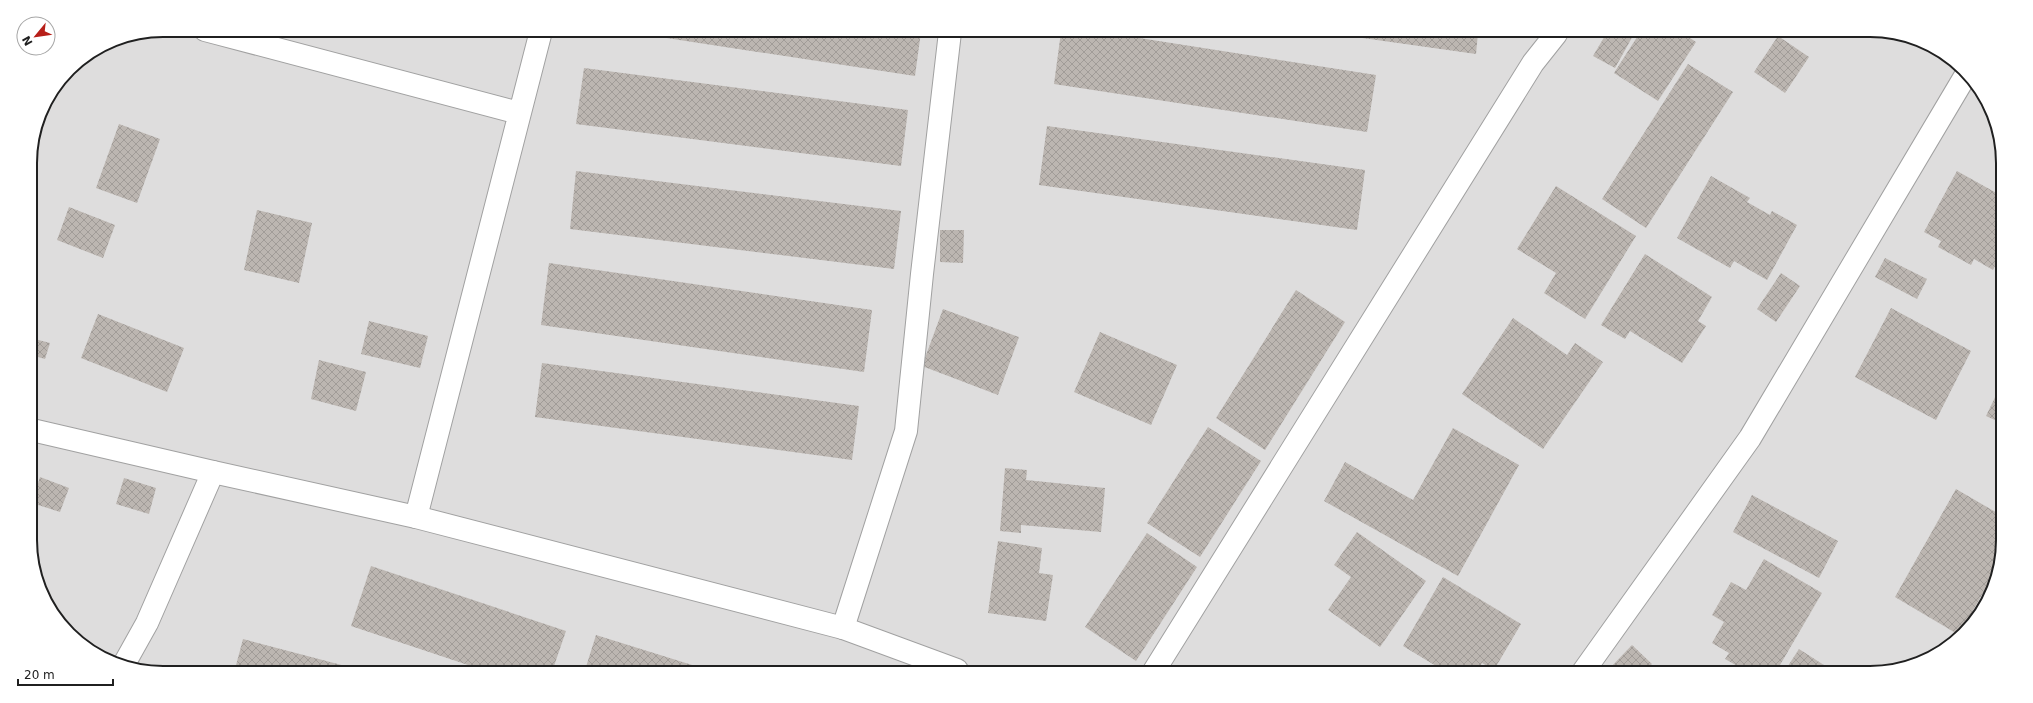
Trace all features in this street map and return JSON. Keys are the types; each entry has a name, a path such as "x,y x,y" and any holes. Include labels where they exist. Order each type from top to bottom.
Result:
{"street":[{"path":"231,37 519,113"},
{"path":"416,517 539,37"},
{"path":"843,628 906,431 922,274 949,37"},
{"path":"1157,666 1533,63 1554,37"},
{"path":"1586,666 1750,438 1963,79"},
{"path":"37,431 416,517 843,628 946,666"},
{"path":"126,660 148,623 213,472"}],"shaded area":[{"path":"1870,37 1903,41 1933,54 1947,63 1959,74 1970,86 1983,107 1994,138 1996,155 1996,540 1992,573 1983,596 1975,610 1965,623 1947,640 1933,649 1903,662 1878,666 163,666 130,662 100,649 86,640 74,629 63,617 50,596 39,565 37,540 37,155 41,130 47,115 58,93 74,74 86,63 100,54 130,41 146,38"}],"building":[{"path":"660,37 920,37 915,76"},
{"path":"1060,37 1133,37 1376,75 1367,132 1054,84"},
{"path":"1355,37 1478,37 1476,54"},
{"path":"1604,37 1632,37 1615,68 1593,56"},
{"path":"1637,37 1688,37 1696,42 1658,101 1614,73"},
{"path":"1777,37 1809,57 1785,93 1754,72"},
{"path":"1688,64 1733,92 1646,228 1602,199"},
{"path":"584,68 908,110 901,166 576,124"},
{"path":"119,124 160,139 137,203 96,188"},
{"path":"1047,126 1365,170 1357,230 1039,185"},
{"path":"576,171 901,211 894,269 570,229"},
{"path":"1957,171 1996,193 1996,264 1993,270 1974,259 1971,265 1938,247 1941,241 1924,232"},
{"path":"1711,176 1750,198 1747,202 1770,215 1772,211 1797,225 1767,280 1734,261 1730,268 1677,238"},
{"path":"1556,186 1636,236 1585,319 1544,293 1556,273 1517,249"},
{"path":"69,207 115,225 103,258 57,240"},
{"path":"257,210 312,223 299,283 244,270"},
{"path":"940,230 964,230 963,263 940,262"},
{"path":"1645,254 1712,297 1698,321 1706,326 1682,363 1630,331 1625,339 1601,325"},
{"path":"1885,258 1927,279 1917,299 1875,277"},
{"path":"549,263 872,310 864,372 541,325"},
{"path":"1781,273 1800,286 1776,322 1757,309"},
{"path":"1296,290 1345,322 1265,450 1216,418"},
{"path":"1891,308 1971,351 1936,420 1855,377"},
{"path":"943,309 1019,337 998,395 922,366"},
{"path":"98,314 184,348 167,392 81,358"},
{"path":"1513,318 1567,355 1575,343 1603,362 1543,449 1462,394"},
{"path":"369,321 428,336 420,368 361,354"},
{"path":"1100,332 1177,365 1151,425 1074,392"},
{"path":"37,340 50,343 45,359 37,357"},
{"path":"319,360 366,372 356,411 311,399"},
{"path":"542,363 859,406 852,460 535,417"},
{"path":"1996,395 1996,421 1986,416"},
{"path":"1208,427 1261,461 1200,557 1147,523"},
{"path":"1453,428 1519,465 1458,576 1324,501 1345,462 1413,500"},
{"path":"1005,468 1027,470 1026,480 1105,488 1101,532 1021,525 1021,533 1000,531"},
{"path":"40,477 69,488 60,512 37,505 37,487"},
{"path":"124,478 156,488 149,514 116,504"},
{"path":"1956,489 1996,512 1995,557 1992,573 1984,593 1968,619 1955,633 1895,597"},
{"path":"1752,495 1838,541 1819,578 1733,532"},
{"path":"1357,532 1426,581 1380,647 1328,610 1351,577 1334,565"},
{"path":"1147,533 1197,567 1136,661 1085,627"},
{"path":"998,541 1042,548 1039,573 1053,575 1046,621 988,613"},
{"path":"1764,559 1822,593 1779,666 1737,666 1725,659 1729,653 1712,643 1724,622 1712,615 1731,582 1746,590"},
{"path":"371,566 566,631 554,666 471,666 351,626"},
{"path":"1443,577 1521,624 1496,666 1487,666 1482,663 1480,666 1436,666 1403,646"},
{"path":"596,635 695,666 586,666"},
{"path":"243,639 345,666 236,666"},
{"path":"1632,645 1652,664 1650,666 1612,666"},
{"path":"1799,649 1825,666 1788,666"}]}
